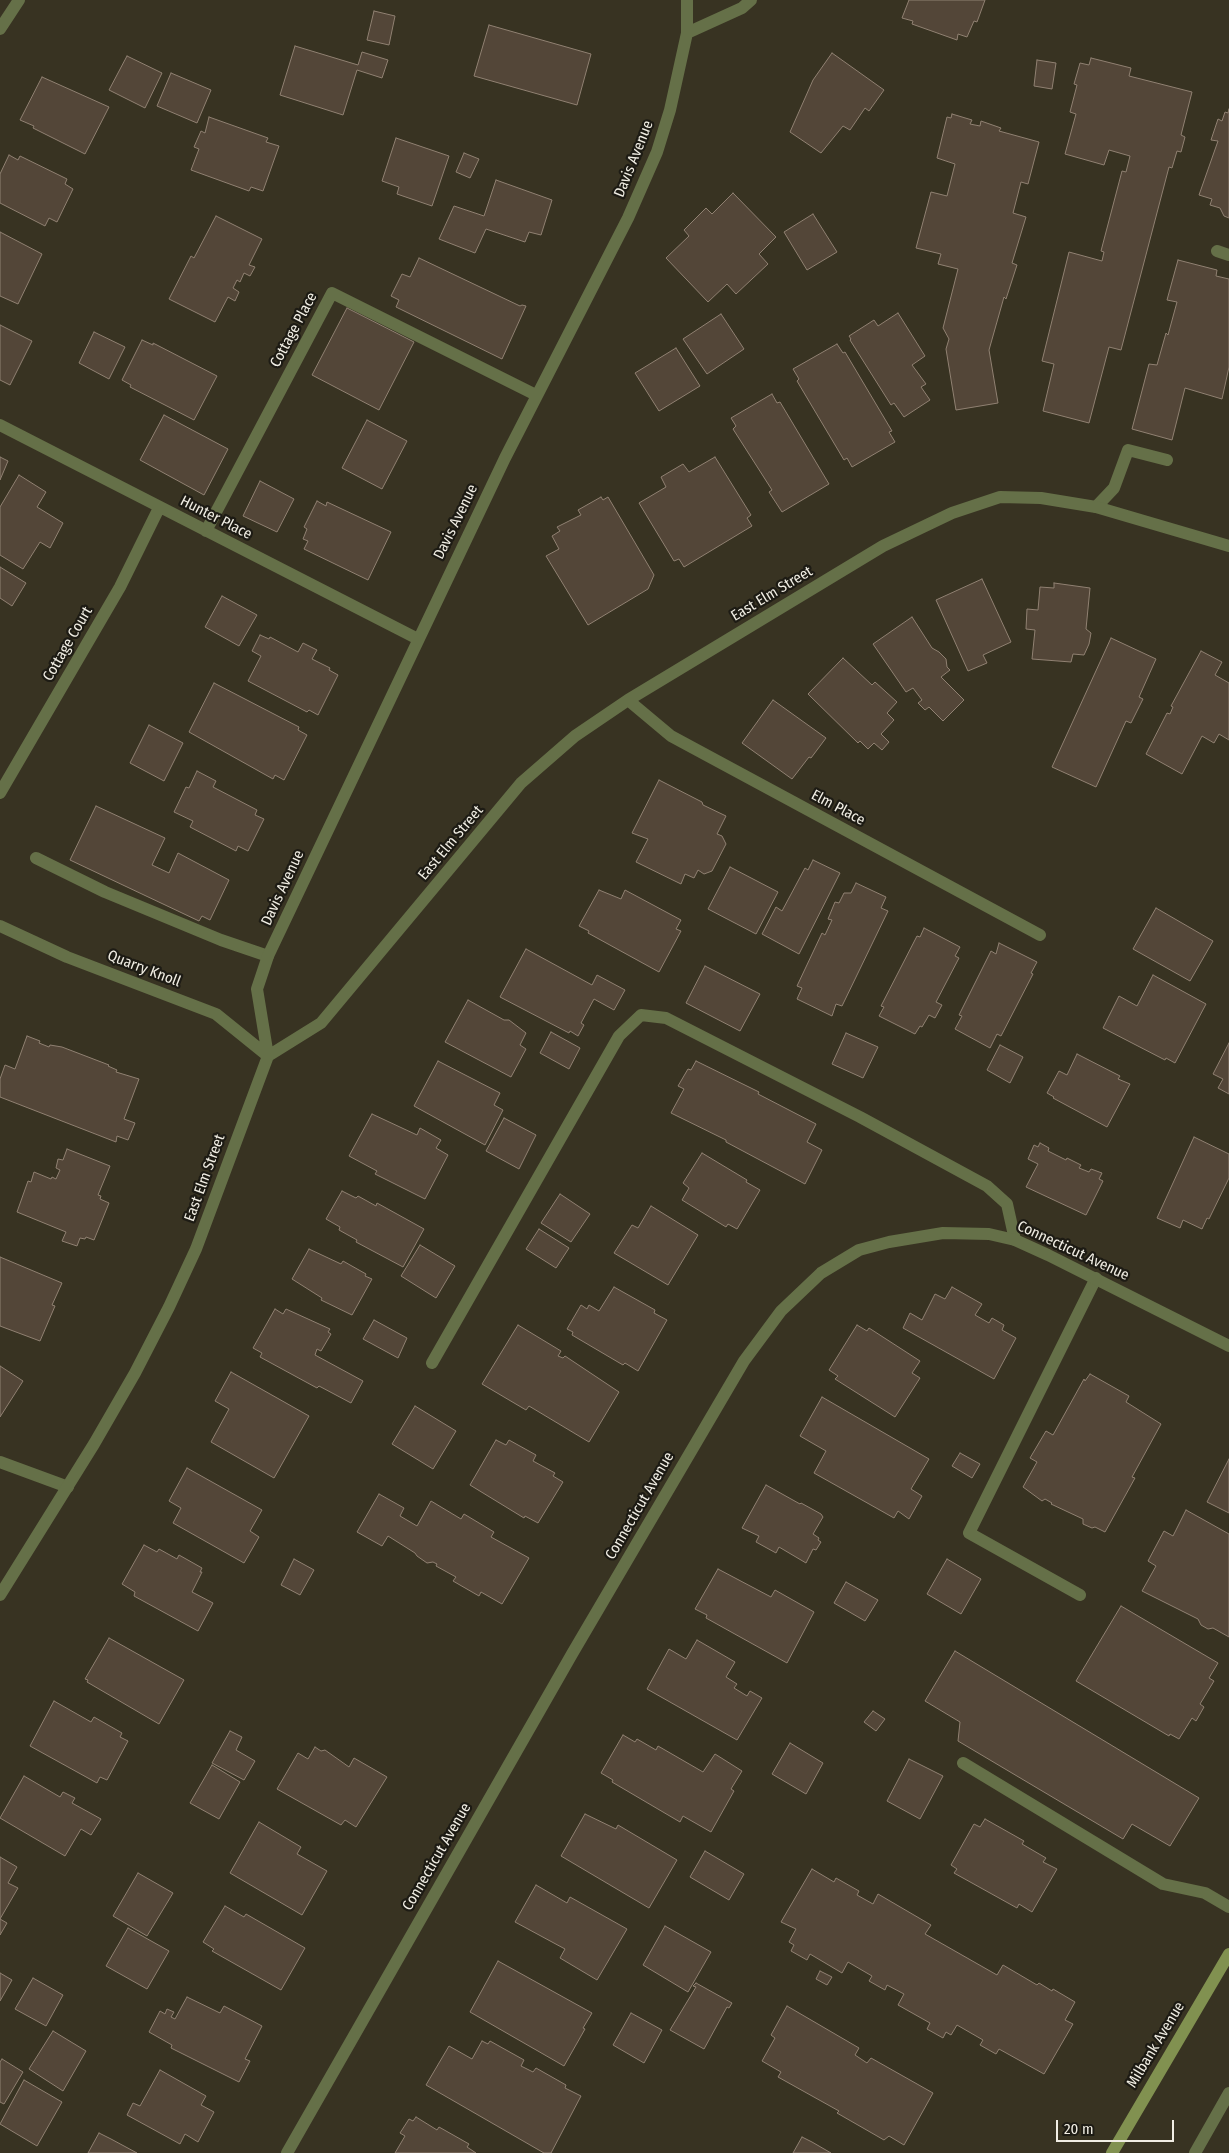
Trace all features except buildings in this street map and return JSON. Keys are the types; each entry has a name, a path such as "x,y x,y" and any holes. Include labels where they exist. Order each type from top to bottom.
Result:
{"main road":[{"name":"Milbank Avenue","path":"1112,2153 1229,1954"}],"street":[{"path":"0,29 19,0"},
{"name":"Davis Avenue","path":"268,1056 257,989 268,956 536,395 628,218 657,152 670,110 686,33 686,0"},
{"path":"686,33 742,8 751,0"},
{"name":"Cottage Place","path":"206,531 332,293 536,395"},
{"name":"Hunter Place","path":"0,425 418,639"},
{"path":"1096,508 1114,488 1128,450 1167,460"},
{"name":"East Elm Street","path":"0,1595 135,1373 192,1258 268,1056 322,1023 521,784 575,736 628,700 883,546 952,513 1000,497 1040,498 1096,508 1229,546"},
{"name":"Cottage Court","path":"0,793 120,586 159,508"},
{"name":"Elm Place","path":"628,700 671,736 1040,935"},
{"path":"36,858 105,892 221,940 268,956"},
{"name":"Quarry Knoll","path":"0,926 67,957 216,1014 268,1056"},
{"path":"432,1363 618,1036 641,1015 666,1018 860,1116 987,1186 1007,1204 1015,1240"},
{"name":"Connecticut Avenue","path":"286,2153 567,1663 744,1361 781,1311 821,1273 858,1250 943,1232 989,1234 1015,1240 1096,1278 1229,1346"},
{"path":"1080,1595 969,1533 1096,1278"},
{"path":"0,1462 68,1486"},
{"path":"962,1763 1163,1884 1205,1893 1229,1907"},
{"path":"1195,2153 1229,2093"}]}
